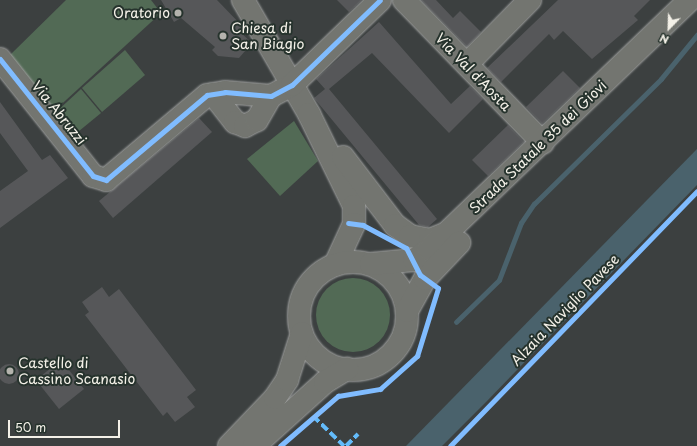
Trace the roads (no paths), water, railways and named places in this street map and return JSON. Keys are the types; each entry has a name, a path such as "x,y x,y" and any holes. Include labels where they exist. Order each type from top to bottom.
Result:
{"main road":[{"path":"245,0 309,114 354,206 354,224 335,265"},
{"path":"271,96 226,92 213,94 235,122 245,126 257,120 271,96 292,85 380,0"},
{"name":"Via Val d'Aosta","path":"404,0 543,143"},
{"path":"467,64 530,0"},
{"name":"Strada Statale 35 dei Giovi","path":"370,264 414,260 452,231 690,0"},
{"name":"Strada Statale 35 dei Giovi","path":"407,311 425,279 445,255 697,12"},
{"name":"Via Abruzzi","path":"0,59 94,176 101,180 112,177 213,94"},
{"path":"309,114 395,225 410,236 430,240 452,231"},
{"path":"254,446 325,382 347,370 366,368 383,361 397,348 405,331 407,311 396,282 370,264 353,262 335,265 320,273 306,290 299,317 302,333 319,358 347,370"},
{"path":"228,446 275,398 287,380 302,333"}],"water":[{"path":"697,149 697,185 486,402 442,446 406,446"}],"waterway":[{"path":"456,322 499,280 521,223 534,204 661,79 697,35"}],"place":[{"name":"Oratorio","path":"178,13"},
{"name":"Chiesa di San Biagio","path":"223,36"},
{"name":"Castello di Cassino Scanasio","path":"10,371"}]}
